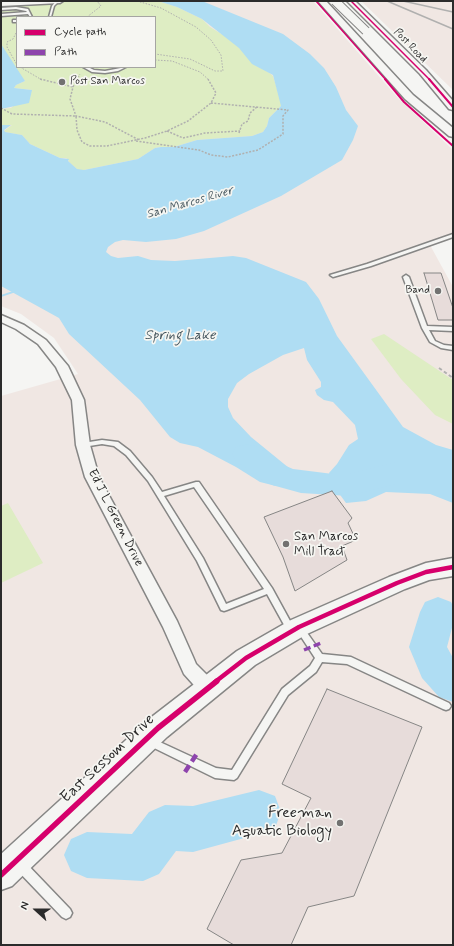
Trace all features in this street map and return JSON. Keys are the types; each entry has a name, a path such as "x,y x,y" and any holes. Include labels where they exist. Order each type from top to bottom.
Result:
{"street":[{"path":"322,1 410,97 453,134"},
{"path":"334,1 369,34"},
{"path":"1,4 58,2"},
{"path":"328,8 354,4"},
{"name":"Post Road","path":"354,4 428,77 453,107"},
{"path":"338,18 341,15 355,14 367,16"},
{"path":"453,117 418,80 410,79 453,134"},
{"name":"Ed J L Green Drive","path":"1,318 20,327 42,342 62,366 78,400 83,445 92,477 171,626 185,660 190,669 207,687"},
{"name":"East Sessom Drive","path":"9,868 146,740 207,687 246,658 295,629 397,583 426,572 453,567"}],"lane":[{"path":"50,16 53,6 58,2"},
{"path":"1,9 16,8 27,10 30,16"},
{"path":"1,15 29,13"},
{"path":"87,68 105,72 122,68"},
{"path":"333,275 369,265 453,235"},
{"path":"406,277 424,328 433,342 443,348 453,348"},
{"path":"424,328 453,329"},
{"path":"83,445 102,442 116,444 128,453 150,479 160,495 200,560 224,608 269,590"},
{"path":"160,495 196,484 295,629 320,658 348,660 446,706"},
{"path":"146,740 215,773 234,775 285,692 313,669 320,658"},
{"path":"9,868 66,913"}],"path":[{"path":"88,16 101,6 97,1"},
{"path":"137,1 161,8 196,27 211,40 221,55 221,66 223,71 215,71 190,59 156,54"},
{"path":"16,33 13,39 7,42 7,47 16,62"},
{"path":"87,68 80,73 73,87 70,99 76,116 77,130 82,142 86,145 107,146 139,140 167,131 188,121 211,103 216,96 216,89 205,75 186,65 172,61 156,60"},
{"path":"22,68 43,81 73,87"},
{"path":"133,141 199,150 211,155 228,157 258,150 283,134 283,116 288,110 242,104 211,103"},
{"path":"167,131 183,138 204,133 239,132 242,124 248,121 250,113 258,106"},
{"path":"1,108 12,114 76,116 105,122 139,140"},
{"path":"439,368 453,378"}],"shaded area":[{"path":"1,1 313,1 398,98 453,150 453,237 430,245 453,287 453,945 1,945 1,396 78,374 54,338 21,314 1,306"},
{"path":"361,1 453,1 453,90"}],"green space":[{"path":"63,1 158,1 177,7 202,19 210,27 228,38 273,76 282,105 269,118 267,126 263,132 252,136 197,140 174,147 155,148 138,159 78,170 66,158 60,158 30,144 22,135 4,131 12,125 1,125 1,109 11,108 32,90 14,88 16,85 25,81 1,55 1,6 60,3"},
{"path":"384,334 453,380 453,424 435,415 401,379 371,339"},
{"path":"8,503 43,563 1,583 1,506"}],"water":[{"name":"Spring Lake","path":"158,1 202,1 283,34 310,54 324,68 336,87 346,110 358,126 353,140 342,160 281,196 204,231 176,239 146,242 123,240 115,242 108,247 106,252 111,256 118,258 138,256 151,260 175,261 233,256 246,258 306,282 319,299 337,336 403,427 436,445 453,450 453,503 430,494 386,492 366,501 346,503 333,485 329,473 337,464 349,445 358,439 355,425 333,402 324,400 317,395 315,390 321,387 321,382 307,360 304,348 283,355 249,374 237,383 228,399 228,407 233,418 251,437 289,468 276,486 260,482 236,467 198,447 180,443 170,437 140,400 69,334 59,318 1,286 1,125 11,125 4,130 5,132 22,135 30,144 60,158 69,159 68,161 77,169 84,170 138,159 155,148 174,147 197,140 252,136 263,132 267,126 269,118 281,106 273,75 252,64 239,48 202,19 177,7"},
{"path":"1,44 25,81 16,85 14,88 32,90 29,103 1,109"}],"building":[{"name":"Band","path":"424,273 441,273 453,308 453,320 438,320"},
{"path":"332,491 352,518 348,523 356,540 342,546 347,560 295,591 283,557 264,517"},
{"name":"Freeman Aquatic Biology","path":"327,689 422,727 354,896 308,907 291,945 234,945 207,929 241,860 282,853 311,798 282,784"}],"waterway":[{"path":"1,296 17,291"},
{"name":"San Marcos River","path":"247,454 268,470 283,477 301,482 333,485 349,485 397,473 453,473"},
{"path":"438,612 428,647 436,666 453,685"},
{"path":"87,855 143,858 165,828 193,829 259,812"}],"railway":[{"path":"387,1 453,29"},
{"path":"403,1 453,12"}],"marked path":[{"path":"304,650 321,643"},
{"path":"185,772 198,752"}],"cycle path":[{"path":"316,1 368,58 404,102 453,146"},
{"path":"351,1 423,72 453,107"},
{"path":"1,875 158,728 246,658 299,627 397,583 426,572 453,567"}],"place":[{"name":"Post San Marcos","path":"62,82"},
{"name":"Band","path":"438,291"},
{"name":"San Marcos Mill Tract","path":"286,544"},
{"name":"Freeman Aquatic Biology","path":"340,823"}]}
